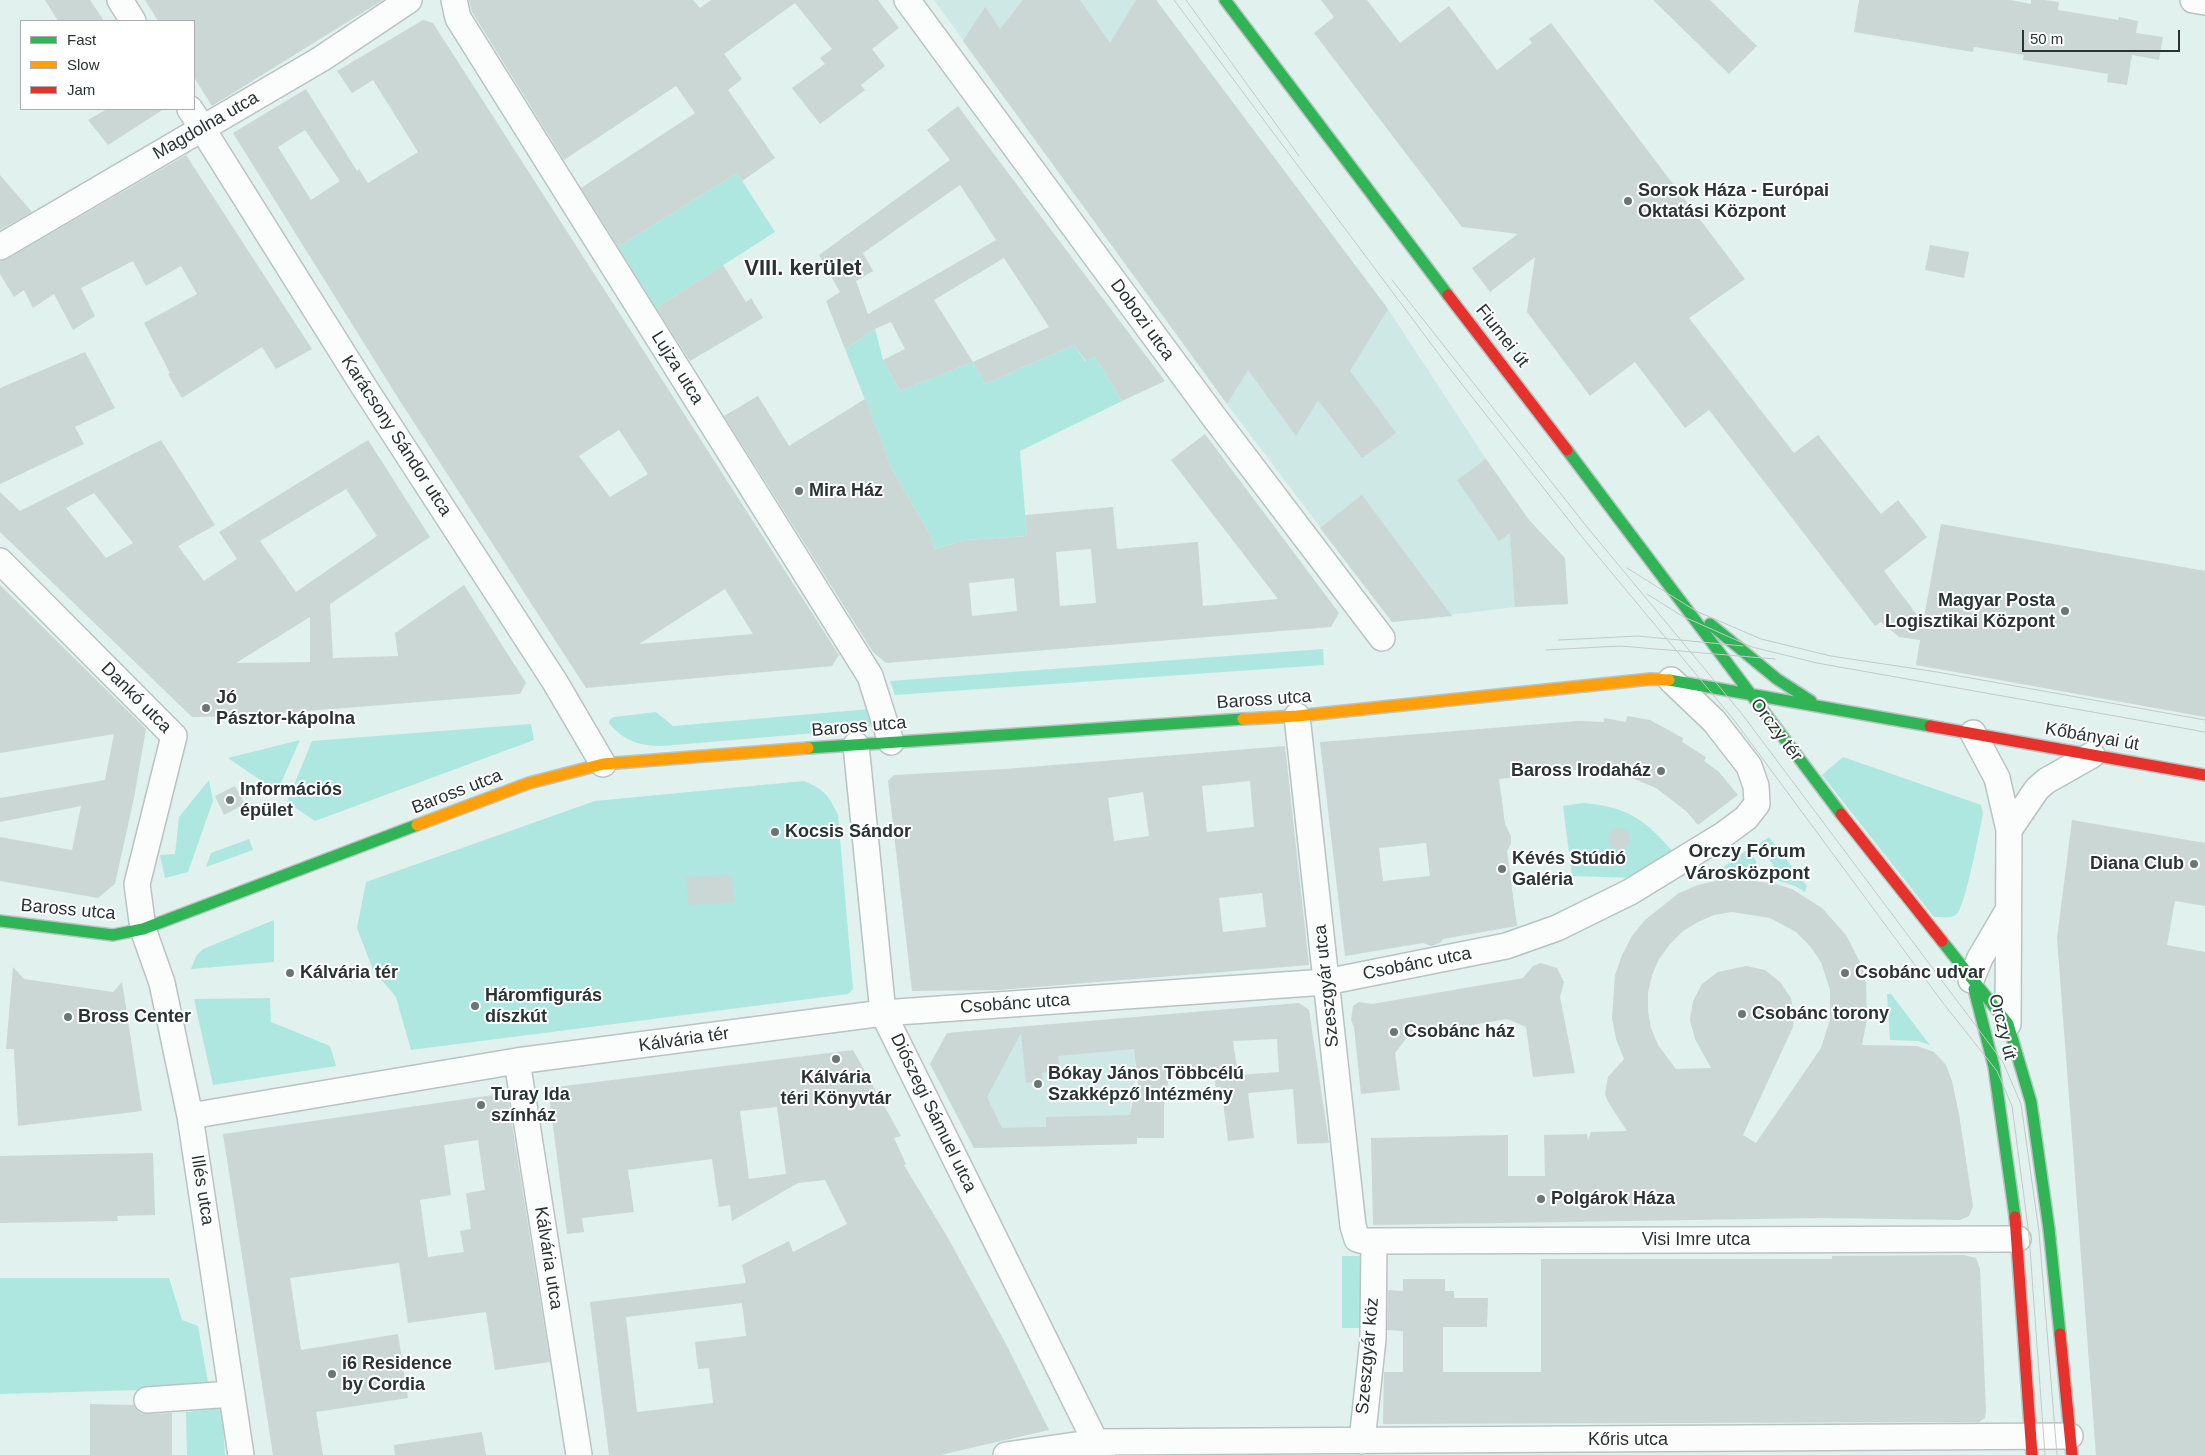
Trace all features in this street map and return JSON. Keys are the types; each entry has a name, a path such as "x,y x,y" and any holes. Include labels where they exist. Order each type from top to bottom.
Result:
{"street":[{"path":"120,0 133,20"},
{"name":"Magdolna utca","path":"0,247 196,118 321,59 410,0"},
{"name":"Lujza utca","path":"454,0 458,18 870,676 891,742"},
{"name":"Dobozi utca","path":"907,0 1202,402 1382,638"},
{"name":"Fiumei út","path":"1225,0 1366,188 1673,588 1749,694"},
{"path":"2193,0 2205,2"},
{"name":"Karácsony Sándor utca","path":"196,118 370,395 555,682 603,764"},
{"name":"Dankó utca","path":"0,561 174,736 136,884 143,929"},
{"path":"1673,588 1717,631 1777,679 1820,707"},
{"name":"Baross utca","path":"0,921 113,934 143,929 529,783 603,764 891,742 1297,716 1644,680 1671,680 1749,694"},
{"name":"Csobánc utca","path":"884,1013 1326,982 1506,946 1533,938 1630,892 1699,850 1746,818 1757,804 1756,786 1750,766 1714,721 1671,680"},
{"name":"Orczy tér","path":"1749,694 1973,733"},
{"name":"Orczy tér","path":"1749,694 1971,980"},
{"name":"Szeszgyár utca","path":"1297,716 1353,1226 1357,1238 1374,1241"},
{"path":"1973,733 1997,778 2009,830 2007,912 2008,1024"},
{"name":"Kőbányai út","path":"1973,733 2205,775"},
{"name":"Diószegi Sámuel utca","path":"856,745 884,1013 1099,1449"},
{"path":"2009,830 2037,789 2046,781 2092,755"},
{"path":"1971,980 1980,958 2007,912"},
{"name":"Illés utca","path":"143,929 162,983 190,1116 241,1455"},
{"path":"1971,980 2008,956"},
{"name":"Orczy út","path":"1971,980 2008,1024 2032,1112 2050,1229 2071,1446"},
{"name":"Orczy út","path":"1971,980 1992,1057 2002,1108 2018,1238 2031,1446"},
{"name":"Kálvária tér","path":"190,1116 517,1061 884,1013"},
{"name":"Kálvária utca","path":"517,1061 578,1455"},
{"name":"Visi Imre utca","path":"1374,1241 2018,1238"},
{"name":"Szeszgyár köz","path":"1362,1441 1373,1340 1374,1241"},
{"path":"147,1400 232,1394"},
{"name":"Kőris utca","path":"1006,1455 1099,1449 1362,1441 2071,1446"}],"shaded area":[{"path":"934,0 1156,0 1388,309 1486,459 1529,520 1564,558 1568,604 1515,607 1392,622 1227,404"},
{"path":"737,173 775,232 656,308 618,247"},
{"path":"875,329 883,360 900,391 973,362 985,384 1074,345 1085,361 1095,357 1122,401 1020,451 1027,536 966,540 935,549 931,536 893,471 845,349"},
{"path":"1323,649 1324,665 895,695 890,681"},
{"path":"870,709 875,725 862,729 663,746 647,745 633,741 620,734 609,723 610,719 614,717 656,712 673,726"},
{"path":"531,724 534,740 315,821 287,802 312,741"},
{"path":"300,740 280,785 272,788 228,758"},
{"path":"1843,757 1981,805 1983,813 1976,850 1964,898 1955,916 1934,917 1822,775"},
{"path":"209,780 213,801 188,872 165,878 160,855 175,854 179,817"},
{"name":"Kálvária tér","path":"804,781 825,794 838,815 853,989 848,994 411,1050 396,997 373,970 357,928 366,882 595,801"},
{"path":"1583,803 1611,807 1623,811 1654,831 1673,852 1634,878 1572,876 1563,806"},
{"path":"1769,837 1807,886 1805,892 1795,886 1776,880 1777,871 1759,844"},
{"path":"249,839 253,850 206,867 211,853"},
{"path":"1748,849 1756,861 1758,876 1720,877 1720,870"},
{"path":"274,920 274,962 191,969 196,956 203,949"},
{"path":"1887,994 1891,994 1930,1045 1918,1041 1890,1040"},
{"path":"270,998 271,1022 330,1046 336,1066 213,1085 194,999"},
{"name":"Bókay János Többcélú Szakképző Intézmény","path":"1131,1018 1136,1073 1130,1106 1130,1126 1137,1127 1137,1144 974,1148 930,1064 947,1033"},
{"path":"1342,1256 1368,1256 1367,1328 1342,1328"},
{"path":"0,1278 169,1278 182,1320 198,1326 209,1388 0,1394"},
{"path":"222,1408 225,1455 187,1455 186,1412"}],"building":[{"path":"45,0 90,0 103,20 57,20"},
{"path":"145,0 383,0 212,106 195,79 195,20 157,20"},
{"path":"469,0 693,0 700,8 711,0 878,0 899,28 872,49 885,66 861,85 865,90 820,124 792,88 825,64 820,58 832,49 795,3 724,54 742,79 728,90 775,158 742,181 737,173 618,247 581,188 695,113 676,86 564,160 472,12"},
{"path":"1023,0 1080,0 1110,43 1136,0 1156,0 1388,309 1350,371 1396,433 1362,458 1318,400 1296,436 1248,370 1227,404 963,41 985,7 1000,29"},
{"path":"1321,0 1367,0 1400,43 1449,6 1497,70 1532,43 1529,39 1551,23 1745,279 1689,318 1794,453 1818,435 1881,514 1898,500 1927,537 1884,571 1923,623 1941,524 2205,571 2205,717 1916,665 1920,640 1899,637 1881,622 1875,626 1709,410 1685,428 1635,362 1590,396 1527,312 1535,257 1490,292 1472,268 1518,234 1462,227 1314,33 1334,17"},
{"path":"1653,0 1710,0 1757,46 1729,74"},
{"path":"1859,0 2010,0 2031,4 2031,0 2044,0 2059,2 2058,10 2118,20 2119,17 2138,21 2136,33 2163,37 2159,60 2132,55 2127,85 2107,82 2108,74 2023,60 2024,55 1974,47 1973,52 1854,32"},
{"path":"423,20 433,23 839,655 832,666 586,688 398,398 233,133 306,89 357,171 359,169 368,183 418,152 373,80 352,93 337,71","holes":["305,130 340,181 311,200 278,147","619,430 648,474 610,497 579,456","725,589 753,634 639,644"]},
{"path":"958,106 1165,381 1122,401 1095,357 1086,361 1074,345 985,384 973,362 900,391 883,360 905,349 891,322 875,329 845,349 826,301 840,292 819,255 950,160 927,130","holes":["960,185 996,240 868,314 856,281 873,271 863,253","1004,258 1049,327 973,362 934,300"]},
{"path":"105,110 162,110 108,145 88,120"},
{"path":"186,155 312,349 276,369 262,347 182,398 168,374 170,373 144,323 197,294 181,266 146,286 133,261 81,288 95,316 73,330 54,294 33,308 24,290 14,297 0,274 0,261 7,259"},
{"path":"0,175 32,212 0,230"},
{"path":"1930,245 1969,252 1964,278 1925,270"},
{"path":"723,265 746,302 751,298 763,318 690,361 656,308"},
{"path":"85,352 115,408 75,427 84,444 0,484 0,388"},
{"path":"758,396 789,446 865,399 893,471 931,536 935,549 966,540 1027,536 1025,515 1113,507 1117,549 1198,542 1203,606 1278,599 1171,460 1205,434 1339,613 1331,627 886,663 873,652 724,416","holes":["1091,549 1096,603 1060,606 1056,552","1014,578 1017,611 972,616 969,583"]},
{"path":"161,440 215,525 178,546 204,581 237,559 219,532 368,440 430,537 330,604 333,658 398,656 395,633 464,585 526,683 520,694 244,716 192,717 0,532 0,492 20,511","holes":["346,489 377,536 296,592 260,541","94,493 133,543 106,558 66,508","310,617 310,662 236,663"]},
{"path":"1486,459 1529,520 1565,558 1568,604 1515,607 1510,533 1499,541 1457,480"},
{"path":"1362,495 1452,616 1392,622 1320,528"},
{"path":"0,585 146,729 134,798 115,884 98,898 0,881 0,837 72,850 81,806 0,822 0,798 105,780 114,734 0,753"},
{"path":"1627,716 1650,720 1683,738 1682,742 1706,757 1704,761 1719,772 1738,795 1698,825 1686,811 1656,788 1620,773 1581,769 1499,779 1505,824 1511,836 1511,844 1507,851 1517,926 1443,939 1440,943 1431,946 1423,943 1345,956 1320,742 1578,721 1604,722 1604,718 1626,722","holes":["1426,843 1430,876 1383,881 1379,848"]},
{"path":"1285,746 1309,965 998,990 912,991 888,781 894,775 1005,769","holes":["1250,781 1254,827 1207,832 1202,786","1143,792 1149,836 1114,841 1108,798","1262,893 1266,927 1223,932 1219,898"]},
{"name":"Információs épület","path":"235,786 245,804 224,815 215,796"},
{"path":"2072,820 2205,843 2205,906 2175,901 2167,945 2205,952 2205,1455 2096,1455 2057,938"},
{"path":"1619,828 1627,831 1630,839 1627,847 1619,850 1611,847 1608,839 1611,831"},
{"path":"731,875 735,902 689,905 686,877"},
{"path":"1740,879 1776,884 1792,889 1822,908 1846,935 1862,966 1866,983 1867,1019 1862,1045 1917,1046 1934,1052 1946,1065 1952,1081 1959,1114 1973,1206 1969,1216 1960,1220 1819,1218 1373,1225 1371,1138 1508,1135 1508,1176 1545,1176 1544,1135 1587,1134 1588,1140 1591,1132 1627,1131 1608,1102 1605,1094 1608,1077 1624,1059 1616,1039 1612,1018 1615,975 1622,955 1632,936 1645,920 1679,893 1698,885 1719,880","holes":["1732,912 1770,918 1796,932 1810,946 1821,962 1830,990 1830,1020 1821,1048 1756,1143 1743,1135 1793,1027 1794,1017 1791,998 1780,982 1765,970 1746,966 1718,972 1702,984 1693,1001 1690,1020 1695,1039 1711,1068 1676,1069 1658,1045 1651,1028 1648,1011 1648,993 1652,975 1659,959 1683,931 1714,915"]},
{"name":"Csobánc ház","path":"1541,963 1557,968 1564,982 1560,997 1575,1073 1533,1077 1526,1027 1507,1019 1408,1036 1395,1053 1400,1090 1361,1094 1354,1027 1351,1020 1353,1006 1359,1002 1372,1004 1523,978 1533,966"},
{"path":"13,967 24,979 113,992 122,982 142,1111 18,1126 14,1049 6,1049"},
{"path":"1299,1003 1309,1010 1329,1143 1297,1144 1293,1089 1248,1093 1254,1138 1228,1141 1221,1087 1216,1087 1212,1069 1194,1076 1170,1071 1164,1106 1164,1138 1137,1138 1137,1144 974,1148 930,1064 947,1033","holes":["1021,1033 1026,1083 1043,1081 1042,1073 1060,1072 1058,1056 1134,1049 1138,1085 1135,1087 1130,1115 1046,1117 1046,1127 1002,1128 987,1097","1277,1039 1279,1072 1238,1075 1233,1041"]},
{"path":"853,1050 901,1136 894,1138 906,1164 904,1165 948,1238 1006,1344 1049,1430 940,1455 609,1455 590,1302 746,1283 742,1265 789,1241 793,1252 847,1224 825,1180 798,1183 732,1221 730,1205 719,1207 712,1159 628,1170 634,1212 582,1218 584,1232 567,1234 548,1088","holes":["777,1107 786,1174 749,1179 740,1111","742,1303 746,1336 695,1342 698,1369 709,1368 713,1403 637,1412 626,1317"]},
{"path":"507,1093 550,1362 495,1370 486,1312 408,1323 399,1263 290,1278 301,1350 398,1334 408,1398 316,1412 323,1455 273,1455 223,1134","holes":["478,1140 485,1190 466,1193 471,1229 460,1231 464,1252 428,1257 420,1200 451,1195 444,1145"]},
{"path":"153,1153 155,1215 117,1216 118,1221 0,1223 0,1156"},
{"path":"1964,1255 1976,1258 1980,1269 1986,1411 1985,1418 1979,1422 1383,1424 1384,1372 1403,1372 1403,1331 1387,1330 1388,1290 1403,1291 1403,1279 1445,1279 1445,1291 1454,1291 1454,1298 1488,1298 1487,1327 1443,1327 1443,1372 1541,1372 1541,1259 1832,1259 1832,1256"},
{"path":"90,1404 134,1405 140,1413 172,1413 172,1455 90,1455"},
{"path":"482,1432 486,1455 395,1455 394,1445"}],"tram line":[{"path":"1174,0 1450,369 1582,537 1734,720 1943,1003 1997,1071 2012,1106 2029,1235 2045,1455"},
{"path":"1186,0 1299,156"},
{"path":"1392,280 1587,527 1742,714 2003,1062 2021,1104 2039,1232 2057,1455"},
{"path":"1627,568 1696,611 1761,639 1831,656 1937,672 2205,720"},
{"path":"1647,594 1682,616 1752,647 1817,663 2205,732"},
{"path":"1559,640 1638,636 1743,646"},
{"path":"1546,650 1620,646 1775,659"}],"traffic: fast":[{"path":"1225,0 1448,295"},
{"path":"1567,450 1841,814"},
{"path":"1710,624 1777,679 1811,701"},
{"path":"1669,680 1930,726"},
{"path":"808,748 1243,719"},
{"path":"0,921 113,935 143,929 417,825"},
{"path":"1942,941 2008,1024 2031,1102 2049,1229 2060,1334"},
{"path":"1974,989 1994,1067 2015,1217"}],"traffic: slow":[{"path":"1243,719 1297,716 1651,679 1669,680"},
{"path":"417,825 529,783 603,764 808,748"}],"traffic: jam":[{"path":"1448,295 1567,450"},
{"path":"1930,726 2205,775"},
{"path":"1841,814 1942,941"},
{"path":"2015,1217 2032,1455"},
{"path":"2060,1334 2072,1455"}],"place":[{"name":"Sorsok Háza - Európai Oktatási Központ","path":"1628,201"},
{"name":"Mira Ház","path":"799,491"},
{"name":"Magyar Posta Logisztikai Központ","path":"2065,611"},
{"name":"Jó Pásztor-kápolna","path":"206,708"},
{"name":"Baross Irodaház","path":"1661,771"},
{"name":"Információs épület","path":"230,800"},
{"name":"Kocsis Sándor","path":"775,832"},
{"name":"Diana Club","path":"2194,864"},
{"name":"Kévés Stúdió Galéria","path":"1502,869"},
{"name":"Kálvária tér","path":"290,973"},
{"name":"Csobánc udvar","path":"1845,973"},
{"name":"Háromfigurás díszkút","path":"475,1006"},
{"name":"Csobánc torony","path":"1742,1014"},
{"name":"Bross Center","path":"68,1017"},
{"name":"Csobánc ház","path":"1394,1032"},
{"name":"Kálvária téri Könyvtár","path":"836,1059"},
{"name":"Bókay János Többcélú Szakképző Intézmény","path":"1038,1084"},
{"name":"Turay Ida színház","path":"481,1105"},
{"name":"Polgárok Háza","path":"1541,1199"},
{"name":"i6 Residence by Cordia","path":"332,1374"}],"district":[{"name":"VIII. kerület","path":"803,269"},
{"name":"Orczy Fórum Városközpont","path":"1747,863"}]}
